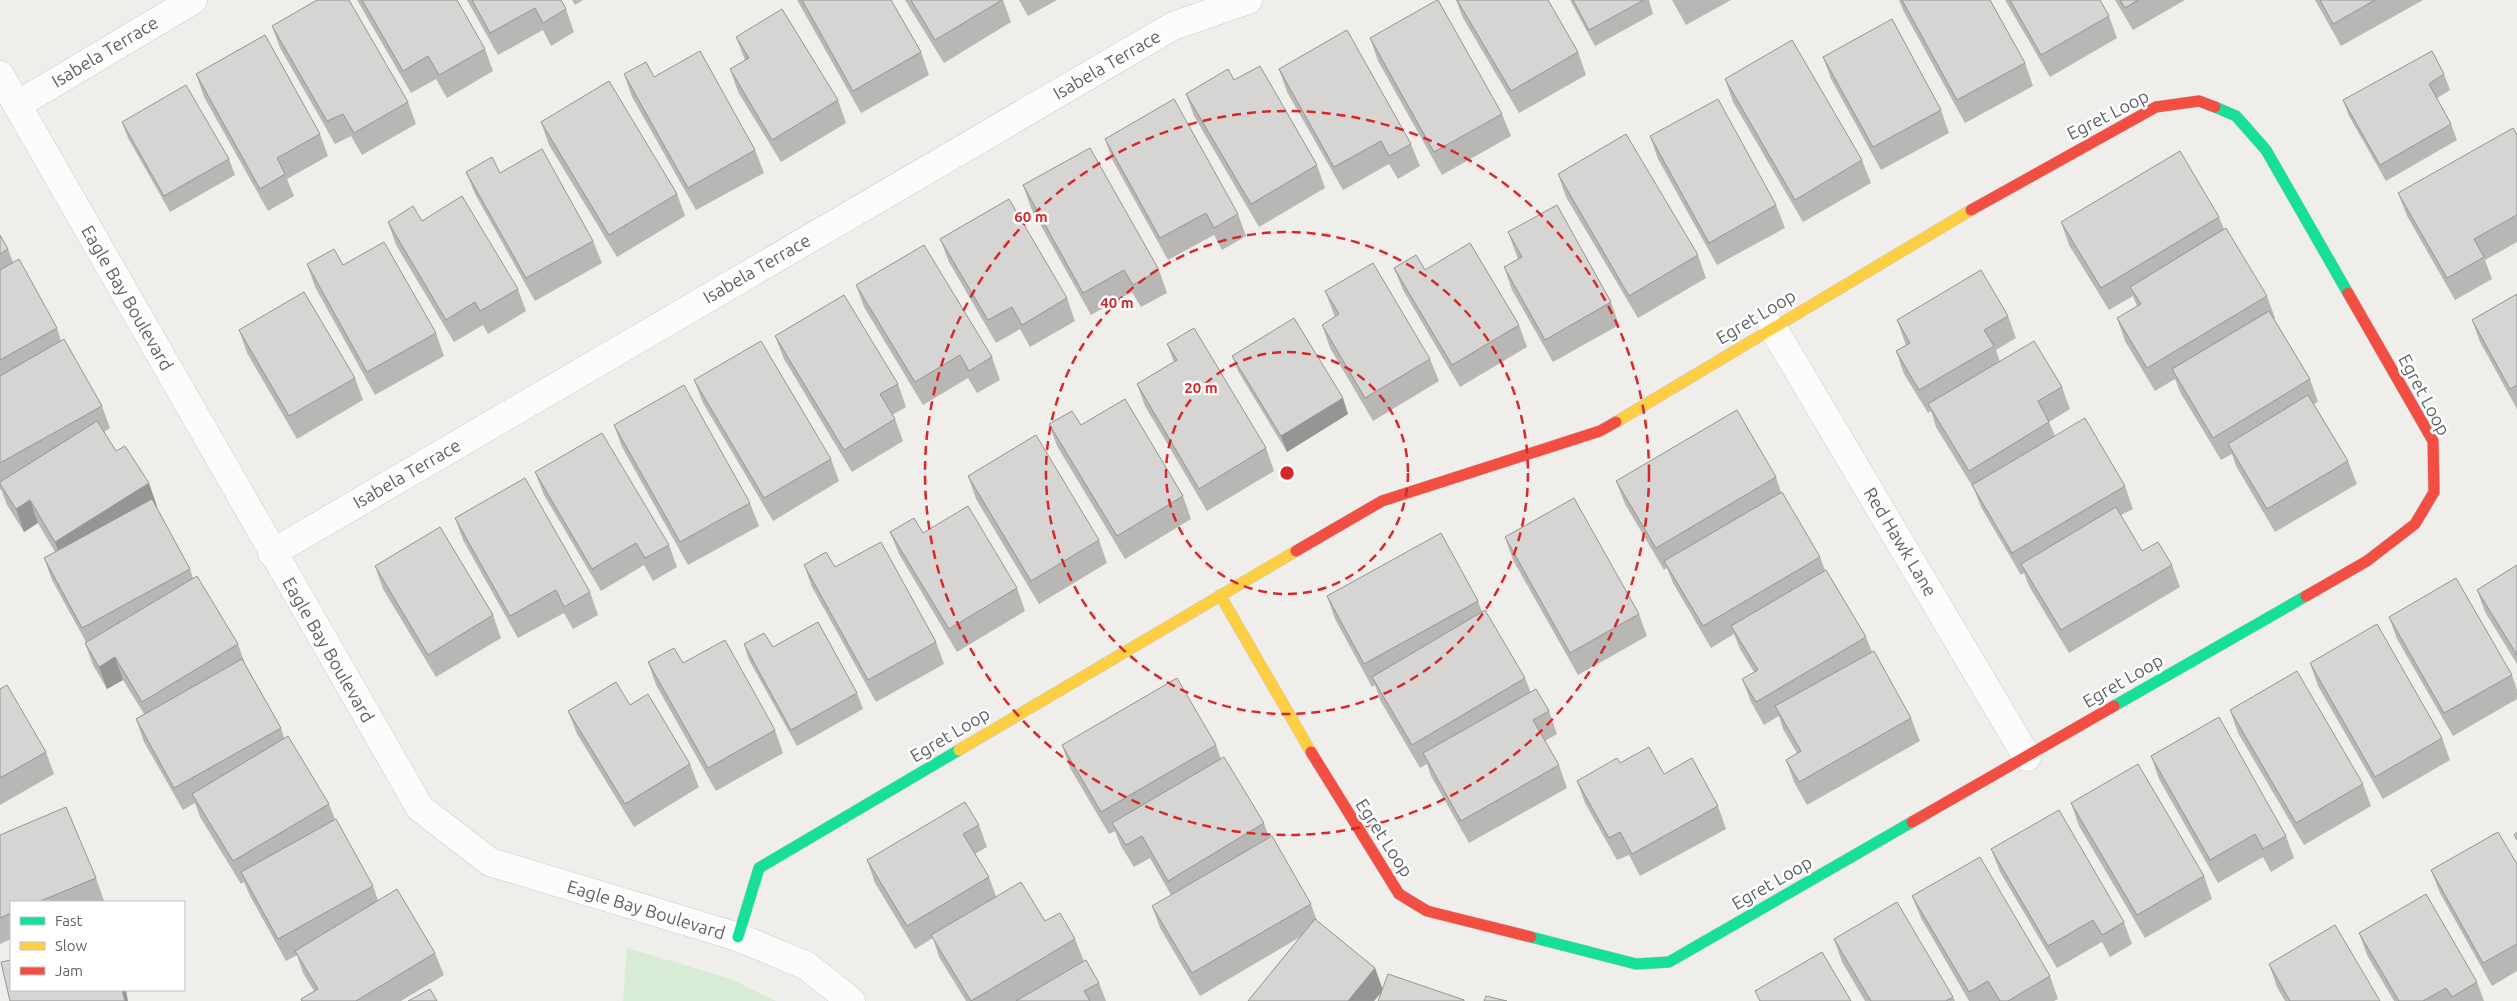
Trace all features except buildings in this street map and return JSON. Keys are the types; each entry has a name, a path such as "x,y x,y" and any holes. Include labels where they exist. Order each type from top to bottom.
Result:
{"street":[{"name":"Isabela Terrace","path":"17,104 193,0"},
{"name":"Isabela Terrace","path":"272,553 1173,26 1248,0"},
{"name":"Eagle Bay Boulevard","path":"0,75 272,553 420,808 490,862 738,938 807,966 851,1001"},
{"name":"Egret Loop","path":"738,938 759,868 1220,595 1382,501 1600,431 1982,204 2156,108 2199,101 2236,116 2266,150 2433,441 2434,492 2415,524 2368,561 1669,962 1636,964 1427,911 1399,894 1341,802 1220,595"},
{"name":"Red Hawk Lane","path":"1773,328 2026,757"}],"green space":[{"path":"627,948 728,978 776,1001 623,1001"}],"traffic: fast":[{"path":"2215,107 2236,116 2266,150 2348,293"},
{"path":"2114,706 2306,596"},
{"path":"738,937 759,868 959,750"},
{"path":"1531,937 1636,964 1669,962 1912,822"}],"traffic: slow":[{"path":"1616,422 1971,210"},
{"path":"959,750 1296,551"},
{"path":"1220,595 1311,752"}],"traffic: jam":[{"path":"1971,210 2156,107 2199,101 2215,107"},
{"path":"2306,596 2367,561 2415,524 2434,492 2433,441 2348,293"},
{"path":"1296,551 1382,501 1600,431 1616,422"},
{"path":"1912,822 2114,706"},
{"path":"1311,752 1399,894 1427,911 1531,937"}]}
